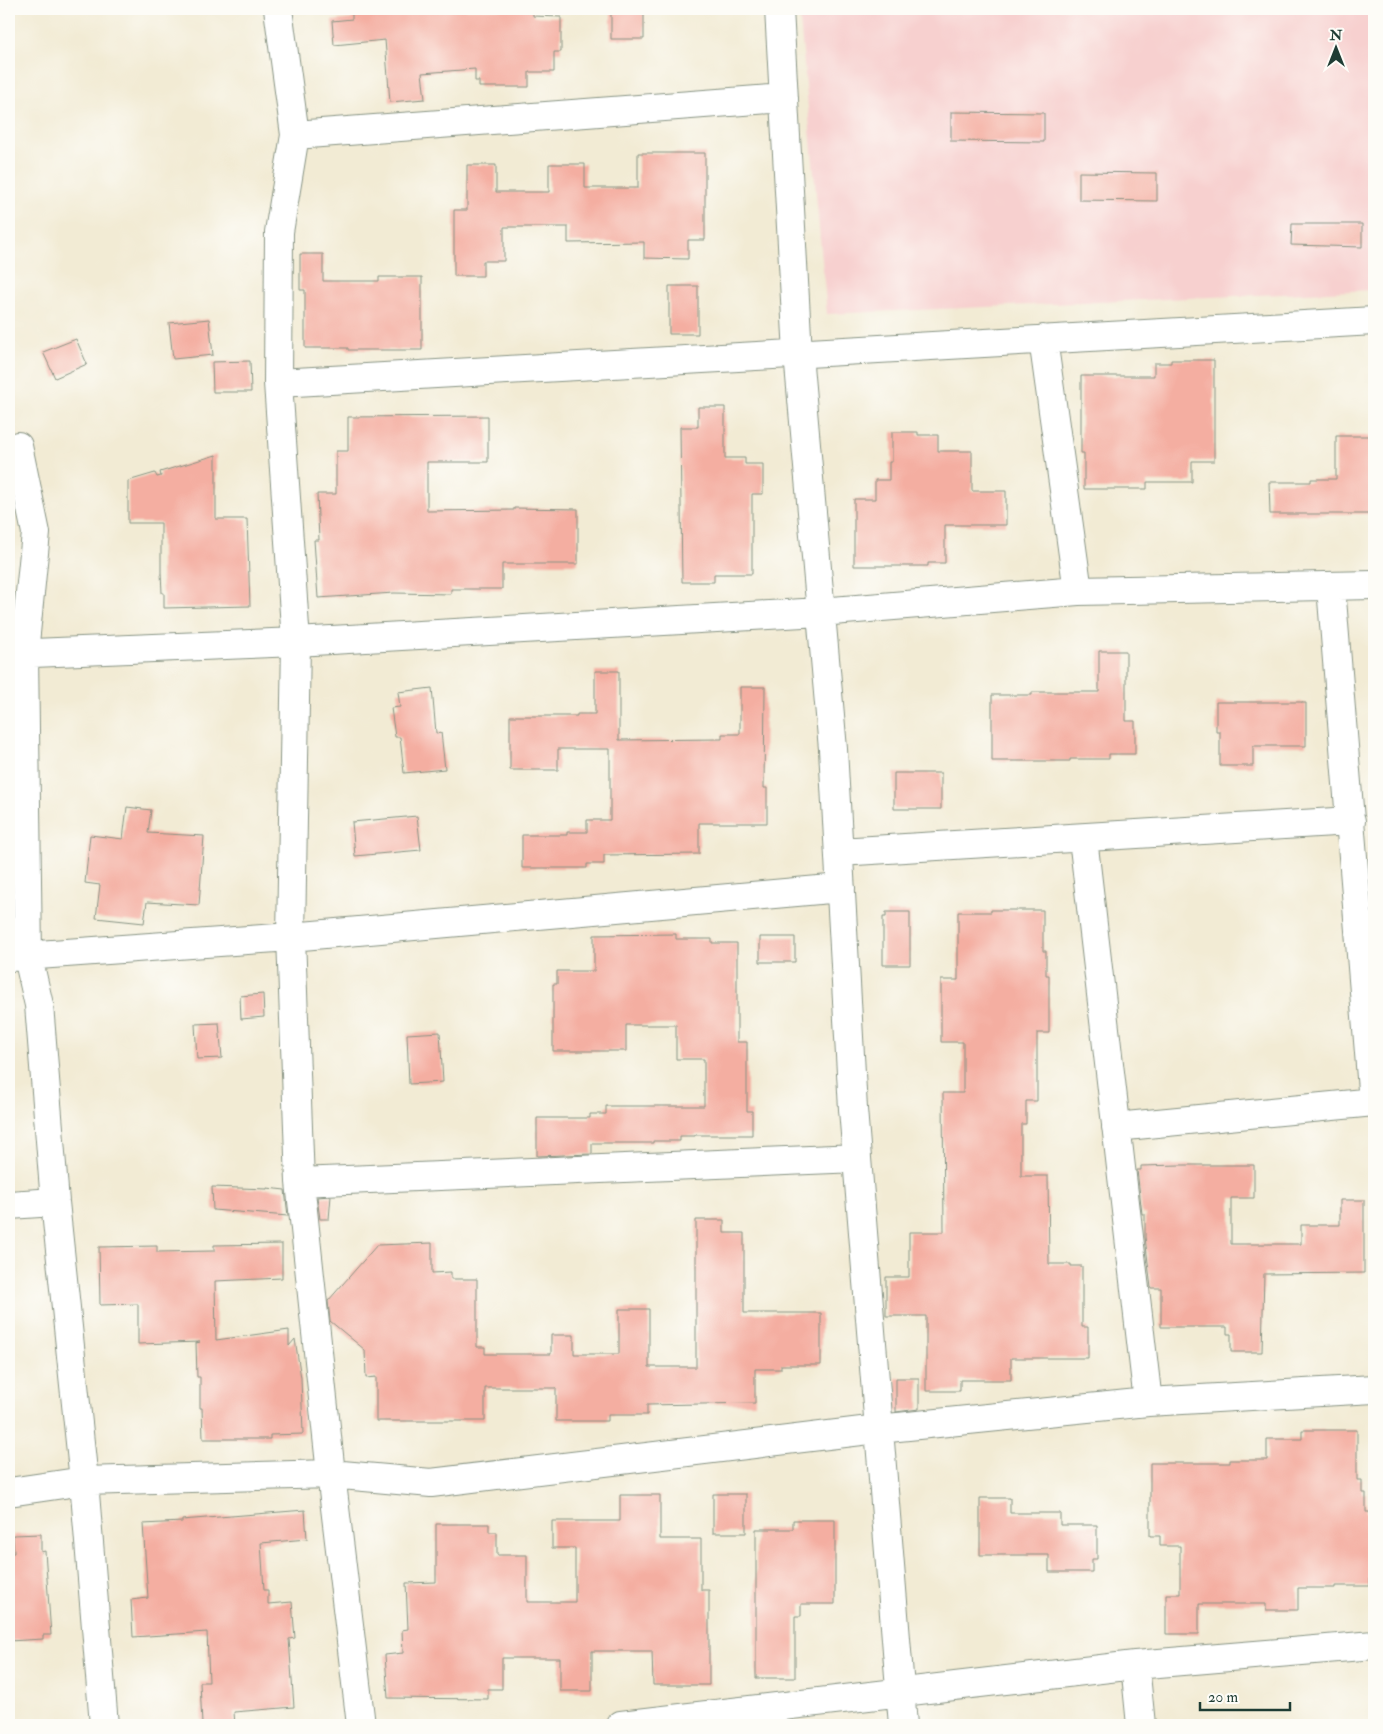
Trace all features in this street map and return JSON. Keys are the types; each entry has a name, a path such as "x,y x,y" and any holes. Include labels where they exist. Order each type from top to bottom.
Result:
{"street":[{"path":"278,9 295,135 279,232 278,383 296,642 291,937 300,1182 331,1474 361,1725"},
{"path":"779,9 798,354 833,749 857,1158 893,1626 901,1693 902,1725"},
{"path":"295,135 784,98"},
{"path":"278,383 1374,321"},
{"path":"1043,339 1078,591"},
{"path":"18,446 36,533 16,654 18,957 38,1005 55,1202 84,1481 104,1725"},
{"path":"16,654 296,642 820,612 1078,591 1374,585"},
{"path":"1116,1127 1373,1102 1332,587"},
{"path":"839,852 1351,821"},
{"path":"1083,838 1148,1402"},
{"path":"18,957 291,937 841,888"},
{"path":"300,1182 857,1158"},
{"path":"9,1205 55,1202"},
{"path":"9,1492 84,1481 331,1474 431,1483 878,1429 1148,1402 1374,1389"},
{"path":"632,1725 1135,1665 1374,1645"},
{"path":"1135,1665 1141,1725"}],"shaded area":[{"path":"799,9 1374,9 1374,290 827,314"}],"building":[{"path":"352,9 533,9 533,16 561,17 561,52 554,52 554,72 529,72 529,87 479,87 479,81 475,81 475,69 422,73 425,99 390,102 385,40 334,45 332,21 352,19"},
{"path":"611,9 644,9 644,39 611,39"},
{"path":"951,112 1044,113 1044,142 951,141"},
{"path":"638,153 705,153 705,240 688,240 688,259 644,258 644,242 568,243 568,227 504,227 504,261 483,261 483,276 454,276 454,210 467,210 467,165 496,165 496,192 549,192 549,164 585,164 585,188 638,188"},
{"path":"1079,172 1157,173 1157,201 1079,200"},
{"path":"1292,224 1362,224 1362,247 1291,245"},
{"path":"300,254 323,254 323,281 379,281 379,277 422,277 422,350 305,348 305,290 300,290"},
{"path":"669,286 698,286 698,334 669,334"},
{"path":"209,319 213,355 173,359 169,323"},
{"path":"76,339 87,364 55,378 43,352"},
{"path":"1171,360 1214,360 1214,461 1192,461 1192,482 1147,482 1147,489 1084,489 1084,453 1081,453 1081,376 1154,376 1154,363 1171,363"},
{"path":"250,361 251,392 213,392 212,362"},
{"path":"698,407 725,407 725,458 745,458 745,464 763,464 763,494 752,494 752,574 714,574 714,582 682,582 680,427 698,427"},
{"path":"488,416 488,462 427,462 427,511 514,510 514,508 578,509 578,564 502,564 502,589 451,589 451,594 394,593 318,598 314,540 319,540 317,494 336,494 336,451 348,451 348,417"},
{"path":"892,432 918,432 918,435 938,435 938,451 972,451 972,491 1006,491 1006,525 945,525 945,563 928,563 928,566 854,566 854,499 875,499 875,480 889,480 889,462 892,462"},
{"path":"1336,436 1374,436 1374,514 1270,514 1269,482 1311,482 1311,479 1336,479"},
{"path":"216,455 216,519 247,519 250,606 164,608 161,572 161,523 128,523 128,481 155,473 157,477 161,476 160,472"},
{"path":"1099,651 1126,651 1126,721 1135,721 1135,754 1109,754 1109,759 1070,759 1070,761 992,761 992,695 1032,695 1032,692 1099,692"},
{"path":"595,671 619,671 619,740 722,739 722,734 740,734 740,687 765,687 764,788 767,788 767,823 699,823 699,854 604,855 604,864 587,864 587,868 522,868 522,835 567,835 567,832 587,832 587,820 610,820 610,749 558,749 558,770 510,770 510,716 577,716 577,714 595,714"},
{"path":"432,688 436,733 441,732 445,769 404,773 400,737 395,737 391,708 400,707 398,692"},
{"path":"1216,702 1306,703 1306,746 1253,746 1253,766 1220,766 1220,732 1216,732"},
{"path":"894,773 941,773 941,809 894,809"},
{"path":"127,807 151,810 148,833 204,836 199,905 147,902 144,923 96,918 100,885 85,883 90,835 123,839"},
{"path":"417,816 421,850 355,856 352,822"},
{"path":"991,910 1043,910 1043,951 1046,951 1046,975 1049,975 1049,1033 1037,1033 1037,1101 1026,1101 1026,1124 1021,1124 1021,1176 1048,1176 1049,1264 1082,1266 1082,1327 1088,1327 1088,1358 1011,1358 1011,1380 960,1380 960,1391 926,1391 926,1316 886,1316 886,1277 909,1277 909,1232 944,1232 943,1093 963,1093 963,1042 941,1042 941,980 958,980 958,912 991,912"},
{"path":"886,912 910,912 910,965 883,965 883,917 886,917"},
{"path":"676,934 676,939 712,939 712,943 737,943 737,1042 747,1042 747,1111 752,1111 752,1135 680,1136 680,1141 653,1141 653,1143 592,1143 592,1154 537,1156 537,1118 590,1118 590,1114 606,1114 606,1106 704,1106 704,1059 676,1059 676,1025 626,1025 626,1051 553,1051 553,984 557,984 557,971 594,971 594,935"},
{"path":"760,937 795,937 795,962 760,962"},
{"path":"263,994 264,1017 241,1019 240,996"},
{"path":"219,1023 222,1058 197,1059 195,1024"},
{"path":"440,1032 443,1082 409,1084 407,1034"},
{"path":"1254,1165 1254,1198 1231,1198 1231,1244 1301,1244 1301,1225 1340,1225 1340,1200 1364,1200 1364,1273 1264,1274 1262,1352 1231,1352 1231,1334 1227,1334 1227,1327 1161,1327 1161,1288 1151,1288 1145,1237 1145,1214 1142,1214 1137,1170 1141,1170 1141,1166"},
{"path":"212,1187 285,1190 288,1216 213,1210"},
{"path":"331,1196 329,1219 320,1219 317,1197"},
{"path":"696,1220 724,1220 724,1233 744,1233 744,1313 821,1313 821,1365 781,1365 781,1369 755,1369 755,1403 647,1405 647,1415 608,1415 608,1421 556,1421 556,1388 485,1388 485,1421 376,1421 376,1377 366,1378 365,1350 330,1321 328,1301 377,1245 432,1243 432,1273 451,1272 451,1279 477,1279 477,1347 485,1347 485,1354 551,1354 551,1335 574,1335 574,1354 619,1354 619,1309 649,1309 649,1367 696,1367"},
{"path":"282,1244 282,1278 215,1281 216,1340 289,1330 289,1346 295,1339 301,1378 303,1434 270,1435 270,1439 203,1439 200,1377 197,1377 196,1343 200,1342 138,1344 138,1304 100,1305 99,1247 157,1246 157,1252 214,1251 214,1245"},
{"path":"896,1378 919,1378 919,1409 896,1412"},
{"path":"1302,1430 1357,1430 1357,1480 1362,1480 1362,1493 1366,1493 1366,1512 1370,1512 1370,1586 1298,1588 1298,1610 1266,1610 1266,1604 1199,1604 1199,1634 1166,1634 1166,1594 1180,1594 1180,1546 1160,1546 1160,1536 1150,1536 1150,1463 1230,1463 1230,1460 1267,1460 1267,1439 1302,1439"},
{"path":"713,1494 746,1494 746,1533 713,1533"},
{"path":"620,1495 660,1495 660,1539 701,1539 701,1590 709,1590 709,1685 653,1685 652,1651 592,1651 592,1691 560,1691 560,1658 502,1658 502,1689 488,1689 488,1699 388,1698 385,1655 403,1653 402,1630 408,1629 406,1583 436,1582 436,1524 489,1524 489,1532 497,1532 497,1555 527,1555 527,1602 575,1602 575,1548 552,1548 552,1521 620,1521"},
{"path":"980,1498 1010,1498 1010,1513 1060,1513 1060,1525 1097,1525 1097,1559 1092,1559 1092,1572 1049,1572 1049,1555 980,1555"},
{"path":"305,1510 307,1539 261,1543 264,1590 268,1590 268,1604 292,1602 295,1638 289,1639 294,1707 234,1712 235,1725 202,1725 200,1682 209,1682 207,1632 133,1637 131,1600 148,1598 143,1524"},
{"path":"793,1520 835,1520 835,1604 801,1604 801,1616 795,1616 795,1678 756,1678 756,1529 793,1529"},
{"path":"41,1534 41,1552 45,1551 51,1635 43,1635 43,1639 9,1641 9,1553 14,1553 13,1535"}]}
